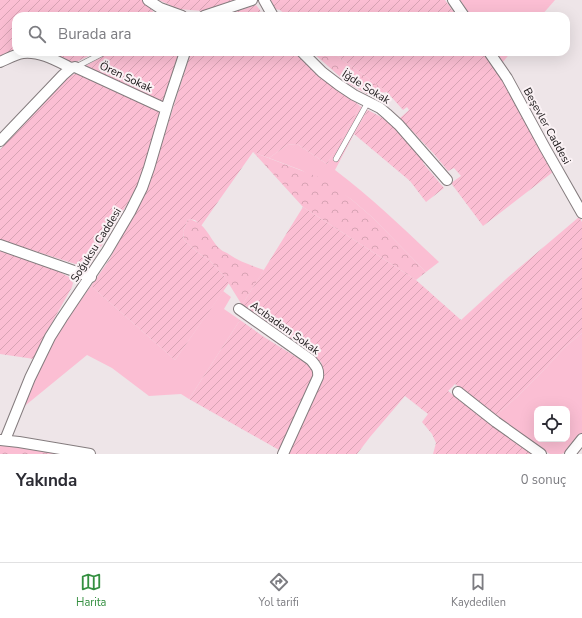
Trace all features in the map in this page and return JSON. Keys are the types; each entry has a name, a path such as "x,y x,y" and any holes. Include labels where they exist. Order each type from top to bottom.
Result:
{"street":[{"path":"148,0 164,12"},
{"path":"216,12 252,0"},
{"path":"264,0 272,12"},
{"path":"453,0 461,12"},
{"name":"Ören Sokak","path":"0,62 15,56"},
{"name":"Ören Sokak","path":"43,56 166,109"},
{"name":"Soğuksu Caddesi","path":"2,440 41,353 62,318 91,277 122,226 142,188 150,168 166,109 184,56"},
{"name":"İğde Sokak","path":"306,56 339,86 380,108 400,125 447,180"},
{"name":"Beşevler Caddesi","path":"492,56 507,78 582,213"},
{"path":"0,141 63,75 73,68"},
{"path":"0,245 91,277"},
{"name":"Acıbadem Sokak","path":"239,309 311,360 316,365 318,370 318,377 283,454"},
{"path":"458,392 496,422 541,454"},
{"path":"570,454 582,439"},
{"path":"2,440 90,454"}],"lane":[{"path":"73,68 97,56"},
{"path":"336,159 368,102"}],"green space":[{"path":"0,0 142,0 153,11 12,12 12,54 0,58"},
{"path":"159,0 242,0 203,11 178,9"},
{"path":"271,0 445,0 454,12 282,12 275,9"},
{"path":"460,0 555,0 544,12 468,12"},
{"path":"256,5 260,12 234,12"},
{"path":"57,56 89,56 74,63"},
{"path":"103,56 178,56 162,104 82,68"},
{"path":"190,56 299,56 360,106 327,164 297,144 287,145 269,158 253,152 201,226 195,220 188,219 183,232 184,240 197,252 209,260 229,283 175,360 91,286 109,260 149,183"},
{"path":"317,56 338,56 387,92 367,94 346,82"},
{"path":"338,56 486,56 500,76 553,172 483,226 451,183 461,176 454,168 448,171 400,118 409,110 407,107 403,110 387,92"},
{"path":"499,56 508,56 503,62"},
{"path":"76,73 162,111 140,183 88,268 0,240 0,150 67,78"},
{"path":"360,106 368,110 335,170 401,226 439,262 426,272 372,217 351,199 301,170 269,158 287,145 297,144 327,164"},
{"path":"368,110 394,124 427,160 423,163 444,188 426,202 410,181 354,134"},
{"path":"253,152 321,178 351,199 372,217 426,272 416,280 303,207"},
{"path":"303,207 416,280 461,320 506,279 579,217 582,222 582,333 565,347 518,396 495,416 455,384 448,391 484,419 535,454 433,454 436,443 432,434 422,422 428,414 405,396 357,454 288,454 322,378 323,370 321,362 269,326 242,305"},
{"path":"188,219 203,227 215,244 223,251 240,261 264,270 242,305 224,276 209,260 197,252 184,240 183,232"},
{"path":"0,250 58,271 69,277 73,283 34,359 0,354"},
{"path":"91,286 175,360 223,291 231,297 224,309 240,320 189,399 181,394 149,396 112,368 87,355 21,409 43,359 70,315"},
{"path":"240,320 309,365 313,371 313,378 279,450 189,399"},
{"path":"582,333 582,435 572,447 561,454 550,454 495,416 543,371 565,347"},
{"path":"0,443 71,454 0,454"}]}
